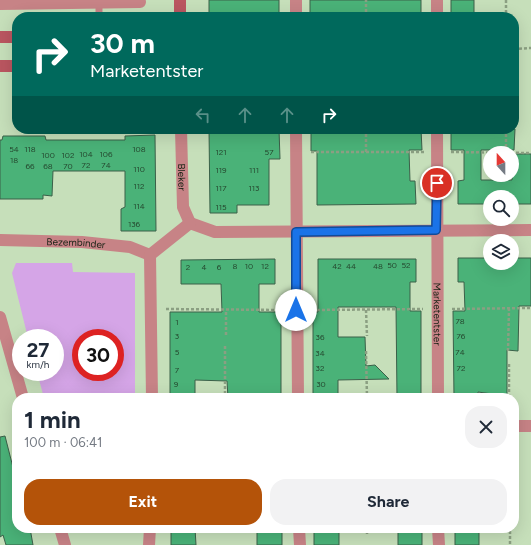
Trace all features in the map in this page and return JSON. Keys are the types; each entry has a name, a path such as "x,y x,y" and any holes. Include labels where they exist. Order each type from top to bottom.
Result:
{"street":[{"path":"180,0 180,12"},
{"path":"296,0 296,12"},
{"path":"437,0 437,12"},
{"path":"0,4 140,2"},
{"path":"0,37 12,37"},
{"path":"0,66 12,66"},
{"name":"Bleker","path":"181,134 183,208 190,223"},
{"path":"296,134 296,310 298,393"},
{"name":"Marketentster","path":"437,134 436,230 438,393"},
{"path":"152,393 150,255 190,223 215,232 531,230"},
{"name":"Bezembinder","path":"0,240 82,242 130,248 150,255"},
{"path":"0,318 22,393"},
{"path":"519,426 531,426"},
{"path":"61,533 65,545"},
{"path":"149,545 150,533"},
{"path":"299,533 300,545"},
{"path":"438,533 439,545"}],"lane":[{"path":"99,3 99,12"}],"path":[{"path":"366,0 366,12"},
{"path":"506,0 506,12"},
{"path":"519,49 531,48"},
{"path":"366,134 366,152"},
{"path":"506,134 506,146"},
{"path":"296,152 483,152"},
{"path":"519,153 531,153"},
{"path":"150,310 531,308"},
{"path":"508,351 509,309"},
{"path":"226,310 226,335"},
{"path":"366,310 367,336"},
{"path":"225,346 225,393"},
{"path":"366,351 367,393"},
{"path":"509,364 509,393"},
{"path":"510,533 510,545"}],"shaded area":[{"path":"16,263 72,263 73,272 135,273 135,393 43,393 39,381 64,381 64,329 26,329 12,273"}],"building":[{"path":"209,0 279,0 279,12 209,12"},
{"path":"310,0 421,0 421,12 310,12"},
{"path":"451,0 474,0 474,12 451,12"},
{"path":"209,134 279,134 280,159 269,159 269,205 237,205 237,213 210,213"},
{"path":"311,134 421,134 422,150 409,150 410,181 415,181 416,204 317,205 317,151 311,151"},
{"path":"451,134 515,134 514,146 483,146 483,150 481,150 481,180 483,180 483,182 519,182 519,154 531,154 531,204 519,204 519,190 483,190 483,204 458,204 458,181 464,180 464,150 451,150"},
{"path":"155,135 156,231 121,231 121,209 125,207 125,171 53,171 52,196 43,195 43,199 0,199 0,140 2,140 3,136 45,136 46,140 125,140 125,136"},
{"path":"458,258 483,258 483,270 519,270 519,258 531,258 531,306 519,306 518,351 507,350 507,393 454,393 453,311 465,311 464,282 458,282"},
{"path":"275,259 275,284 259,284 259,312 281,312 281,393 228,393 227,381 195,380 195,393 170,393 170,312 222,312 221,284 181,284 181,260"},
{"path":"318,259 416,259 416,282 410,282 410,311 421,311 421,393 397,393 396,307 338,307 338,337 365,337 366,366 375,365 389,379 338,380 338,393 313,393 313,312 318,312"},
{"path":"5,436 12,463 12,533 31,533 33,545 6,545 3,535 0,537 0,437"},
{"path":"171,533 195,533 196,545 171,545"},
{"path":"257,533 282,533 282,545 257,545"},
{"path":"314,533 339,533 339,545 314,545"},
{"path":"398,533 422,533 422,545 398,545"},
{"path":"455,533 479,533 479,545 455,545"}],"route":[{"path":"296,310 296,232 436,230 437,183"}]}
